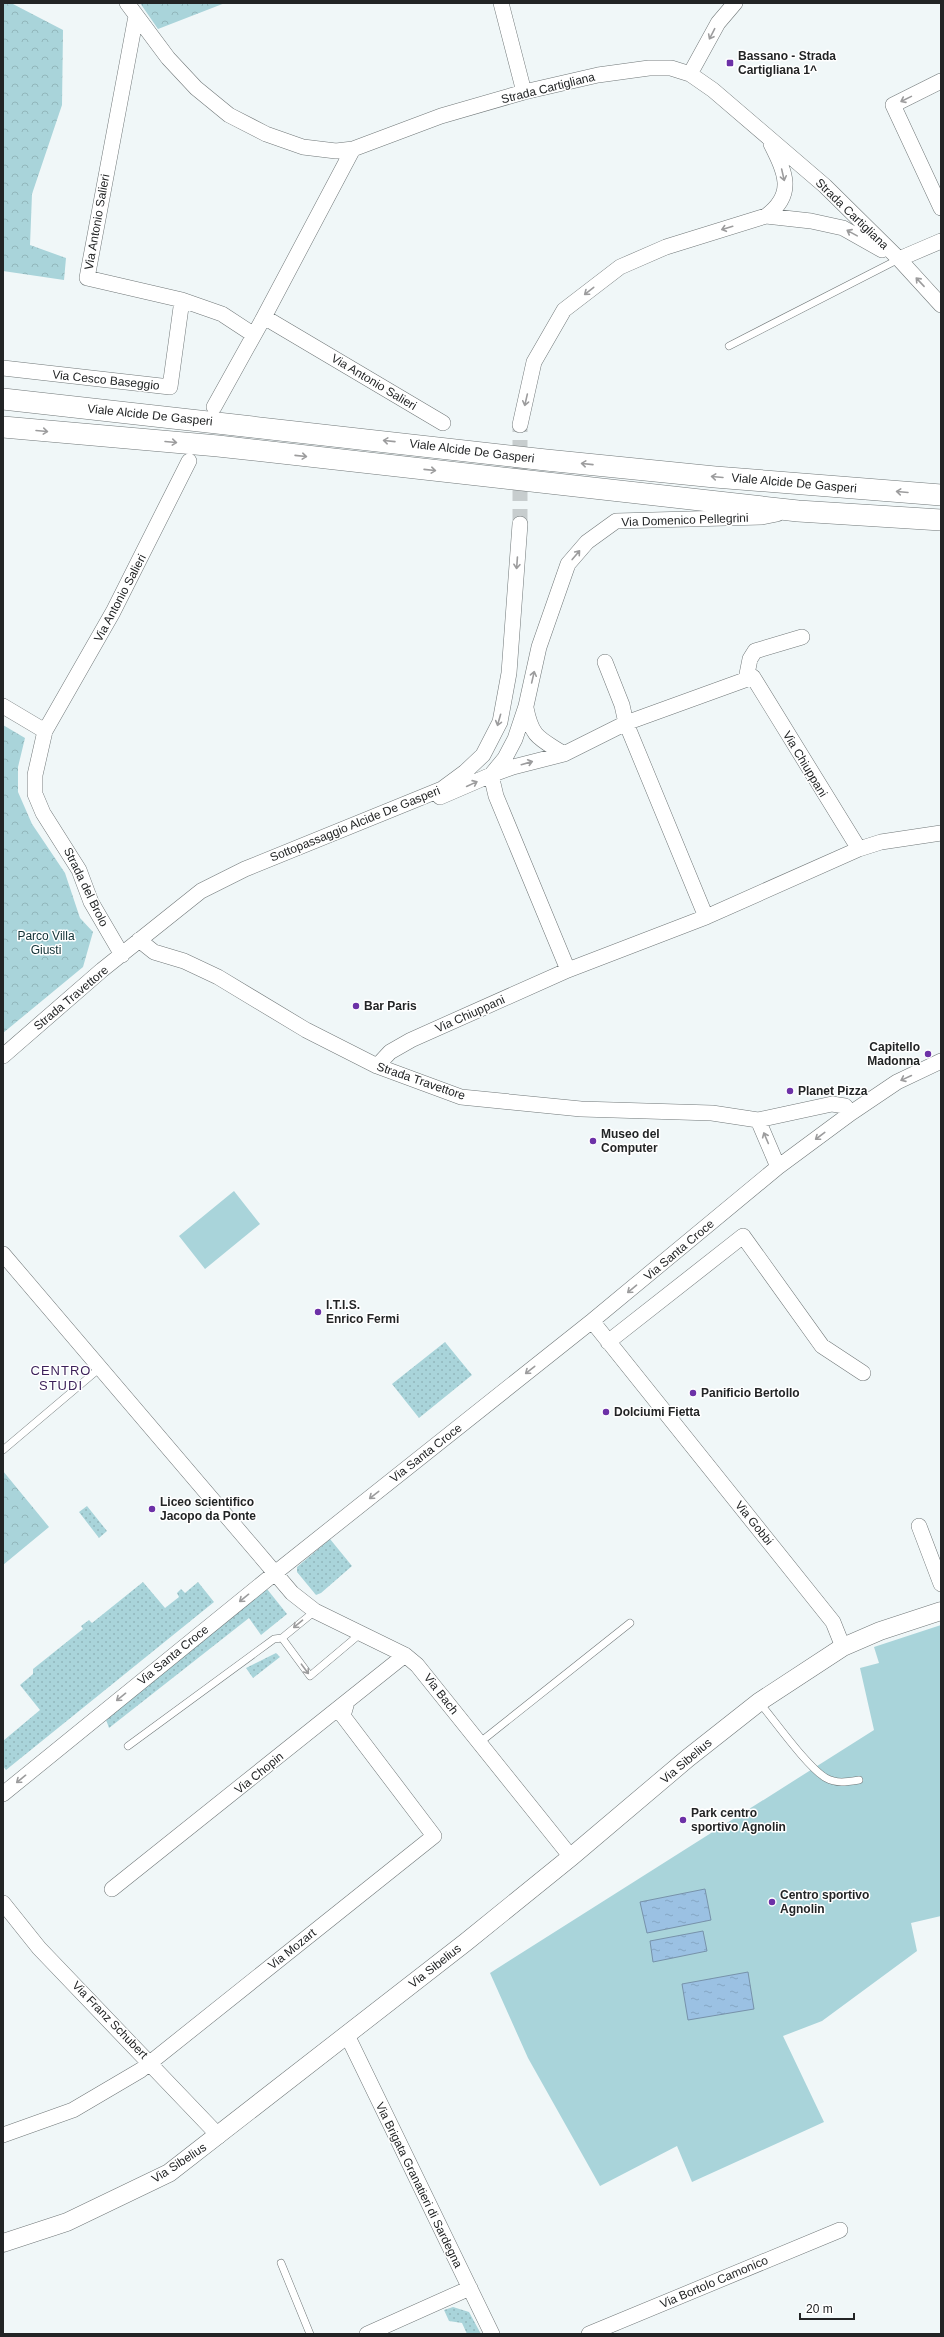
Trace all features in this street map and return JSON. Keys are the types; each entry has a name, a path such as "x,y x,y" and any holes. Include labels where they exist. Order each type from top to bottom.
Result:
{"main road":[{"name":"Viale Alcide De Gasperi","path":"3,399 715,477 941,495"},
{"name":"Viale Alcide De Gasperi","path":"3,427 218,446 798,511 941,520"}],"street":[{"name":"Strada Cartigliana","path":"127,3 168,58 196,88 229,115 266,134 303,147 336,151 353,149 441,116 524,92 598,75 648,68 671,68 690,74 714,90 824,186 899,259 941,305"},
{"path":"501,3 524,92"},
{"path":"690,74 718,23 735,3"},
{"name":"Via Antonio Salieri","path":"136,16 87,278 182,300 222,314 254,335"},
{"path":"941,81 893,105 941,208"},
{"path":"520,425 534,362 564,310 620,267 666,247 766,216 777,208 784,197 785,181 780,163 769,139"},
{"path":"214,407 264,317 353,149"},
{"path":"766,216 811,221 843,228 899,259 941,241"},
{"name":"Via Cesco Baseggio","path":"3,368 170,387 182,300"},
{"name":"Via Antonio Salieri","path":"264,317 443,423"},
{"name":"Via Antonio Salieri","path":"45,731 113,612 190,461"},
{"name":"Via Domenico Pellegrini","path":"491,775 505,758 515,739 526,706 539,648 568,564 587,542 616,522 762,517 798,511"},
{"name":"Sottopassaggio Alcide De Gasperi","path":"201,891 252,867 442,789 465,772 483,755 500,722 509,673 520,524"},
{"path":"753,677 747,674 750,659 755,651 802,637"},
{"path":"604,662 622,705 626,723 706,917"},
{"name":"Via Domenico Pellegrini","path":"201,891 456,791 491,775 513,767 564,754 626,723 753,677"},
{"name":"Via Chiuppani","path":"753,677 859,849"},
{"path":"3,706 45,731"},
{"name":"Via Domenico Pellegrini","path":"526,706 530,726 535,734 564,754"},
{"name":"Strada del Brolo","path":"45,731 35,775 35,794 43,813 79,870 91,902 122,955"},
{"path":"491,775 496,796 568,970"},
{"name":"Via Chiuppani","path":"377,1066 390,1052 411,1040 568,970 706,917 859,849 881,842 941,833"},
{"name":"Strada Travettore","path":"3,1056 139,940 201,891"},
{"name":"Strada Travettore","path":"139,940 154,952 184,961 218,977 306,1030 377,1066 461,1097 581,1109 712,1113 758,1120 832,1104 845,1106 851,1113"},
{"name":"Via Santa Croce","path":"3,1794 275,1573 592,1321 778,1167 851,1113 897,1082 941,1061"},
{"path":"758,1120 778,1167"},
{"path":"608,1342 743,1236 822,1346 863,1374"},
{"name":"Via Bach","path":"3,1254 101,1367 292,1593 315,1611 405,1655 431,1681 571,1857"},
{"name":"Via Gobbi","path":"592,1321 833,1622 843,1647"},
{"path":"919,1526 941,1584"},
{"path":"843,1647 880,1631 941,1611"},
{"name":"Via Sibelius","path":"3,2242 66,2222 118,2199 169,2173 219,2136 571,1857 688,1758 759,1702 843,1647"},
{"name":"Via Chopin","path":"112,1889 405,1655"},
{"name":"Via Mozart","path":"3,2135 73,2110 108,2091 150,2062 434,1836 344,1716 347,1702"},
{"name":"Via Franz Schubert","path":"3,1903 39,1948 150,2062 219,2136"},
{"name":"Via Brigata Granatieri di Sardegna","path":"347,2035 492,2334"},
{"name":"Via Bortolo Camonico","path":"589,2334 840,2230"},
{"path":"367,2334 470,2288"}],"lane":[{"path":"729,346 899,259"},
{"path":"3,1450 101,1367"},
{"path":"128,1746 274,1639 282,1638 315,1611"},
{"path":"479,1743 630,1623"},
{"path":"282,1638 310,1676 360,1634"},
{"path":"759,1702 814,1768 826,1778 839,1783 859,1780"},
{"path":"281,2263 310,2334"}],"green space":[{"path":"3,3 11,3 63,30 62,105 32,194 30,245 66,258 64,280 3,271"},
{"path":"140,3 225,3 158,29"},
{"name":"Parco Villa Giusti","path":"3,725 25,738 18,767 18,792 32,824 65,873 80,918 93,932 83,967 3,1033"},
{"path":"234,1191 260,1224 205,1269 179,1236"},
{"path":"445,1342 472,1375 419,1418 392,1384"},
{"path":"3,1471 49,1527 3,1565"},
{"path":"87,1506 107,1531 99,1538 79,1512"},
{"path":"330,1539 352,1566 321,1593 316,1595 297,1572 297,1567"},
{"path":"143,1582 165,1608 179,1597 177,1593 181,1589 185,1593 198,1582 214,1602 6,1770 3,1766 3,1741 40,1710 20,1685 33,1674 33,1669 83,1629 81,1626 89,1620 92,1623"},
{"path":"267,1589 287,1614 261,1635 249,1618 109,1728 104,1714"},
{"name":"Centro sportivo Agnolin","path":"941,1625 941,1916 911,1923 917,1951 822,2021 783,2036 824,2122 692,2182 677,2146 600,2186 528,2058 490,1973 874,1730 860,1668 879,1663 874,1647"},
{"path":"276,1653 280,1657 253,1678 246,1668"},
{"path":"453,2307 469,2312 481,2334 467,2334 462,2323 449,2321 444,2310"}],"water":[{"path":"705,1889 711,1920 647,1933 640,1902"},
{"path":"703,1931 707,1951 653,1962 650,1941"},
{"path":"748,1972 754,2009 688,2020 682,1984"}],"tunnel":[{"path":"520,425 520,524"}],"place":[{"name":"Bassano - Strada Cartigliana 1^","path":"730,63"},
{"name":"Bar Paris","path":"356,1006"},
{"name":"Capitello Madonna","path":"928,1054"},
{"name":"Planet Pizza","path":"790,1091"},
{"name":"Museo del Computer","path":"593,1141"},
{"name":"I.T.I.S. Enrico Fermi","path":"318,1312"},
{"name":"Panificio Bertollo","path":"693,1393"},
{"name":"Dolciumi Fietta","path":"606,1412"},
{"name":"Liceo scientifico Jacopo da Ponte","path":"152,1509"},
{"name":"Park centro sportivo Agnolin","path":"683,1820"},
{"name":"Centro sportivo Agnolin","path":"772,1902"}],"district":[{"name":"CENTRO STUDI","path":"61,1378"}]}
